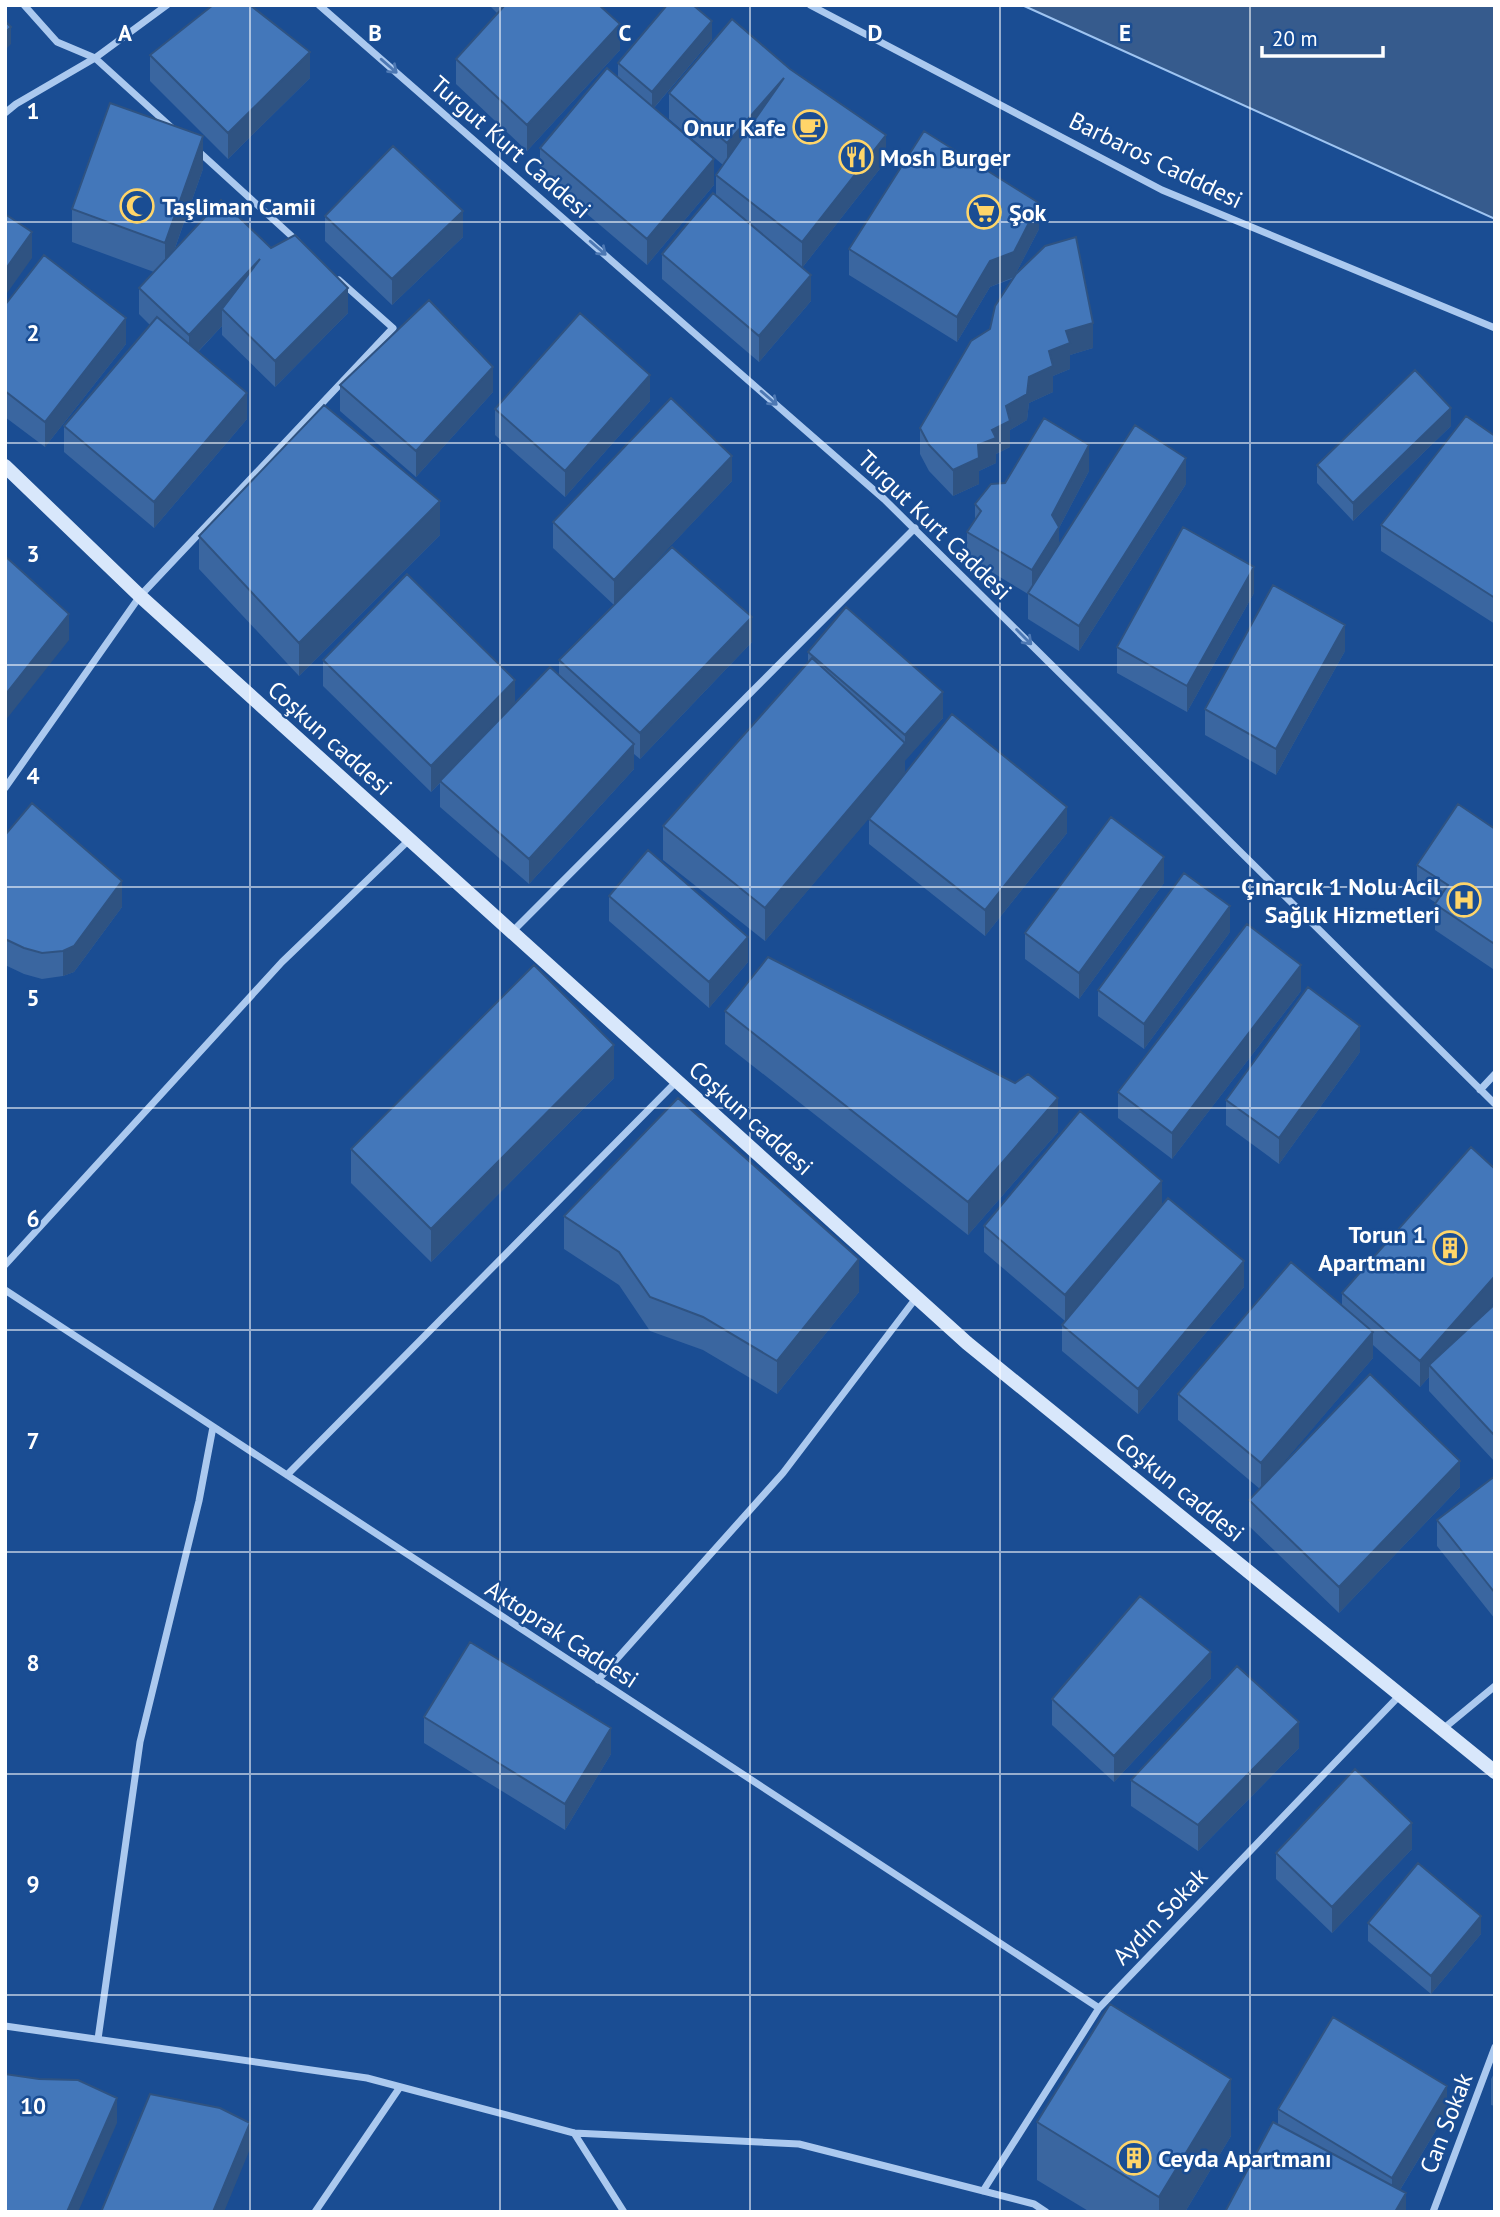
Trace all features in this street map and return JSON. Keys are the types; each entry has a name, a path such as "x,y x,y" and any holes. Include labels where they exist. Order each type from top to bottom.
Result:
{"street":[{"path":"24,5 57,42 95,58 177,132"},
{"path":"5,113 95,58 167,5"},
{"name":"Turgut Kurt Caddesi","path":"319,5 884,499 1495,1104"},
{"name":"Barbaros Cadddesi","path":"810,5 1162,190 1495,328"},
{"path":"187,142 300,244"},
{"path":"5,788 140,596 393,328 331,272"},
{"name":"Coşkun caddesi","path":"5,466 140,596 978,1352 1495,1772"},
{"path":"512,932 915,528"},
{"path":"5,1265 282,962 409,840"},
{"path":"1480,1090 1495,1074"},
{"path":"287,1475 677,1081"},
{"name":"Aktoprak Caddesi","path":"5,1290 1099,2008"},
{"path":"598,1680 783,1473 916,1297"},
{"path":"98,2039 140,1742 200,1501 213,1427"},
{"path":"1443,1730 1495,1686"},
{"name":"Aydın Sokak","path":"983,2191 1099,2008 1400,1695"},
{"path":"5,2025 367,2078 574,2133 799,2144 1034,2204 1046,2212"},
{"name":"Can Sokak","path":"1433,2212 1495,2047"},
{"path":"315,2212 400,2087"},
{"path":"574,2133 624,2212"}],"water":[{"path":"1022,5 1495,5 1495,219"}],"building":[{"path":"213,5 250,5 310,52 228,133 150,55"},
{"path":"505,5 599,5 620,24 527,125 456,59"},
{"path":"667,5 693,5 712,21 652,92 618,63"},
{"path":"732,19 790,69 886,135 802,242 716,175 784,78 727,143 669,93"},
{"path":"5,21 11,27 5,33"},
{"path":"607,68 714,159 647,239 540,148"},
{"name":"Taşliman Camii","path":"110,103 203,136 165,243 72,209"},
{"path":"924,131 1039,203 1014,252 990,261 957,317 849,249"},
{"path":"393,146 463,211 392,279 325,216"},
{"path":"713,193 811,275 759,336 662,254"},
{"path":"221,200 271,248 295,235 348,288 275,361 222,309 260,259 189,335 139,288"},
{"path":"5,214 32,232 5,270"},
{"path":"1076,237 1093,323 1066,331 1070,343 1049,351 1053,366 1029,377 1027,394 1006,406 1010,421 992,430 996,438 978,445 979,458 953,470 929,445 920,428 971,341 990,329 995,306 1016,274 1045,246"},
{"path":"44,255 126,318 45,422 5,391 5,305"},
{"path":"429,300 493,367 416,451 340,385"},
{"path":"580,313 650,375 565,471 495,409"},
{"path":"157,317 247,393 154,502 64,426"},
{"path":"1415,370 1451,408 1353,503 1317,465"},
{"path":"671,398 732,456 614,580 553,522"},
{"path":"324,405 440,501 299,643 199,536"},
{"path":"1466,416 1495,436 1495,598 1381,525"},
{"path":"1044,418 1089,445 1052,515 1059,527 1032,570 967,532 981,511 975,504 991,484 1005,483"},
{"path":"1135,425 1186,458 1079,626 1028,593"},
{"path":"1183,527 1254,567 1187,686 1117,647"},
{"path":"672,547 752,617 640,733 559,660"},
{"path":"5,556 69,614 5,695"},
{"path":"407,574 515,680 431,766 323,660"},
{"path":"1273,585 1345,625 1276,749 1205,709"},
{"path":"846,607 943,692 905,735 808,652"},
{"path":"812,658 905,743 765,908 663,826"},
{"path":"550,667 634,744 529,859 440,781"},
{"path":"952,714 1067,807 985,910 869,819"},
{"path":"32,803 122,881 74,946 63,951 42,953 5,939 5,835"},
{"name":"Çınarcık 1 Nolu Acil Sağlık Hizmetleri","path":"1458,804 1495,829 1493,943 1435,904 1448,885 1417,865"},
{"path":"1111,817 1164,857 1079,973 1025,933"},
{"path":"648,850 748,937 709,982 609,896"},
{"path":"1184,873 1230,906 1144,1024 1098,990"},
{"path":"1247,924 1301,965 1172,1133 1118,1092"},
{"path":"768,957 1015,1083 1028,1074 1058,1098 968,1202 725,1011"},
{"path":"534,965 614,1045 431,1229 351,1149"},
{"path":"1308,987 1360,1026 1279,1138 1226,1100"},
{"path":"678,1098 859,1259 777,1361 703,1317 650,1297 619,1252 564,1216"},
{"path":"1080,1111 1162,1181 1065,1295 984,1226"},
{"name":"Torun 1 Apartmanı","path":"1471,1147 1495,1169 1495,1276 1420,1361 1342,1293"},
{"path":"1168,1198 1244,1261 1138,1389 1062,1325"},
{"path":"1291,1262 1373,1332 1261,1463 1178,1394"},
{"path":"1495,1304 1495,1436 1429,1365"},
{"path":"1370,1374 1460,1461 1339,1587 1249,1500"},
{"path":"1495,1476 1495,1593 1437,1520"},
{"path":"1140,1596 1211,1652 1114,1756 1052,1699"},
{"path":"470,1642 611,1728 565,1804 424,1717"},
{"path":"1237,1666 1299,1722 1198,1825 1131,1780"},
{"path":"1355,1769 1412,1823 1332,1907 1276,1853"},
{"path":"1418,1863 1481,1916 1431,1976 1368,1923"},
{"path":"1110,2004 1231,2079 1159,2197 1037,2122"},
{"path":"1333,2017 1447,2086 1392,2178 1278,2109"},
{"path":"5,2074 39,2079 78,2080 117,2098 67,2212 5,2212"},
{"path":"150,2094 220,2108 250,2123 213,2212 101,2212"},
{"path":"1273,2122 1406,2193 1395,2212 1225,2212"}],"place":[{"name":"Onur Kafe","path":"810,127"},
{"name":"Mosh Burger","path":"856,157"},
{"name":"Taşliman Camii","path":"137,206"},
{"name":"Şok","path":"984,212"},
{"name":"Çınarcık 1 Nolu Acil Sağlık Hizmetleri","path":"1464,900"},
{"name":"Torun 1 Apartmanı","path":"1450,1248"},
{"name":"Ceyda Apartmanı","path":"1134,2158"}]}
